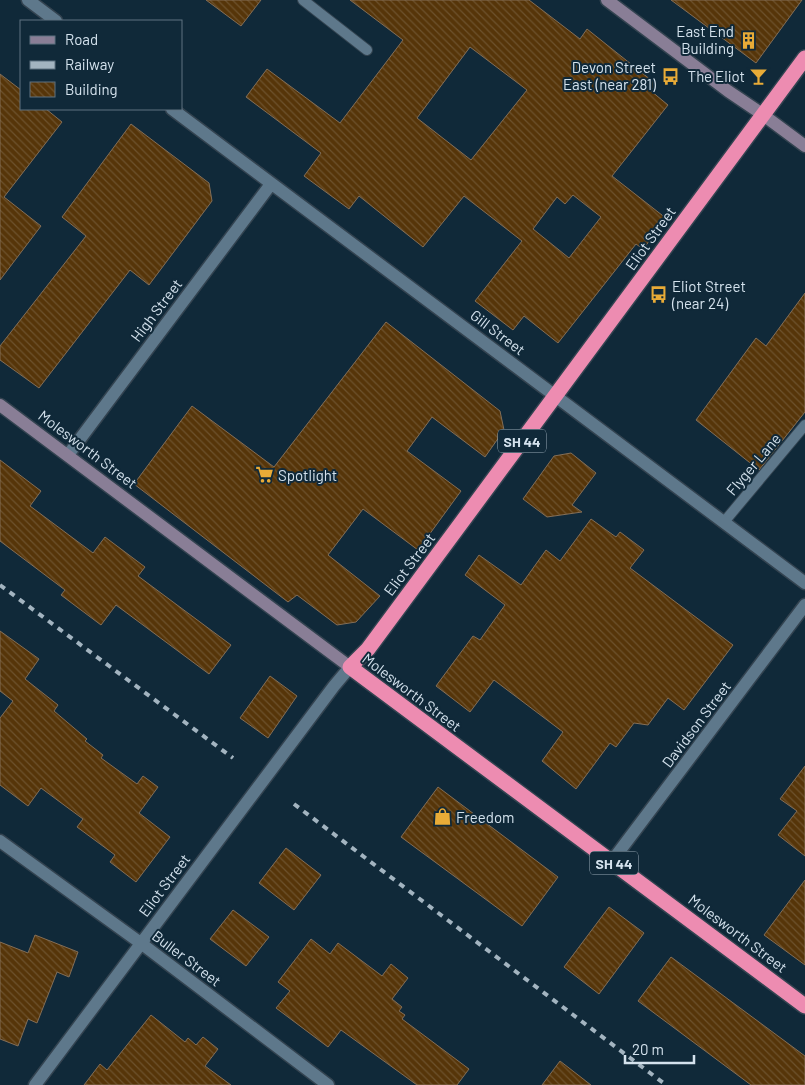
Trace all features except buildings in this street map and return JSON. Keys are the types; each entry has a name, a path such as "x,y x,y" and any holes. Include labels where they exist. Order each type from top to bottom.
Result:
{"highway":[{"name":"Eliot Street","path":"350,667 368,649 805,58"},
{"name":"Molesworth Street","path":"350,667 805,1006"}],"main road":[{"path":"607,0 805,146"},
{"name":"Molesworth Street","path":"0,405 350,667"}],"street":[{"path":"31,1 55,20"},
{"name":"Gill Street","path":"173,110 805,583"},
{"name":"High Street","path":"68,455 270,184"},
{"name":"Davidson Street","path":"612,861 805,606"},
{"name":"Eliot Street","path":"35,1085 350,667"},
{"name":"Buller Street","path":"0,841 142,944 328,1085"}],"lane":[{"path":"303,0 367,50"},
{"name":"Flyger Lane","path":"724,522 805,425"}],"railway":[{"path":"0,585 233,758"},
{"path":"294,804 666,1085"}],"place":[{"name":"East End Building","path":"748,40"},
{"name":"Devon Street East (near 281)","path":"670,76"},
{"name":"The Eliot","path":"759,76"},
{"name":"Eliot Street (near 24)","path":"658,295"},
{"name":"Spotlight","path":"264,475"},
{"name":"Freedom","path":"442,817"}]}
